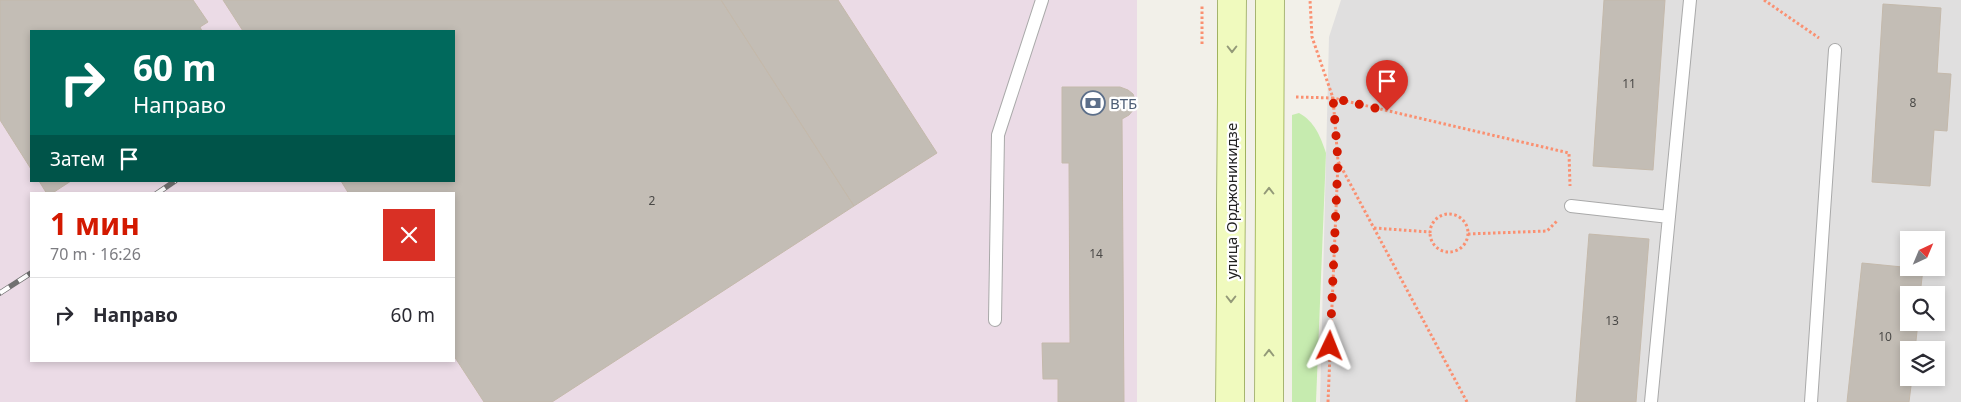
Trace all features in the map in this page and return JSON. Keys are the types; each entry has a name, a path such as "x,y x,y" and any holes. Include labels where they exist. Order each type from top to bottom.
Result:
{"main road":[{"name":"улица Орджоникидзе","path":"1230,402 1232,0"},
{"path":"1269,402 1270,0"}],"lane":[{"path":"995,320 998,135 1042,0"},
{"path":"1651,402 1690,0"},
{"path":"1812,402 1835,50"},
{"path":"1571,206 1669,217"}],"path":[{"path":"1764,0 1835,50"},
{"path":"1328,402 1338,161 1333,98 1568,153 1571,206 1547,231 1468,234"},
{"path":"1338,161 1467,402"},
{"path":"1449,214 1460,218 1464,222 1468,234 1458,250 1445,251 1434,245 1430,232 1434,222 1443,215 1449,214"},
{"path":"1374,228 1430,232"}],"shaded area":[{"path":"0,0 1137,0 1137,402 0,402"},
{"path":"1341,0 1961,0 1961,402 1320,402 1329,37"}],"green space":[{"path":"1299,113 1313,125 1326,153 1316,402 1292,402 1292,115"}],"building":[{"path":"0,0 193,0 208,22 200,27 202,30 30,30 30,167 0,120"},
{"path":"223,0 721,0 854,206 552,402 484,402 455,358 455,192 348,192 342,182 455,182 455,30 242,30"},
{"path":"721,0 838,0 937,153 854,206"},
{"path":"1604,0 1665,0 1653,170 1593,166"},
{"path":"1883,4 1941,8 1937,73 1951,74 1947,131 1934,130 1930,186 1872,182"},
{"path":"1062,87 1120,87 1133,94 1136,102 1134,109 1122,119 1124,402 1058,402 1058,379 1043,379 1042,343 1070,343 1069,163 1062,163"},
{"path":"40,182 69,182 54,192 46,192"},
{"path":"1589,234 1649,239 1636,402 1576,402"},
{"path":"1862,263 1900,267 1900,276 1922,276 1921,286 1900,286 1900,331 1917,331 1916,341 1900,341 1900,386 1911,386 1909,402 1847,402"}],"railway":[{"path":"159,192 174,182"},
{"path":"0,293 30,274"}],"place":[{"name":"ВТБ","path":"1093,103"}],"route":[{"path":"1330,346 1338,161 1333,98 1387,111"}]}
